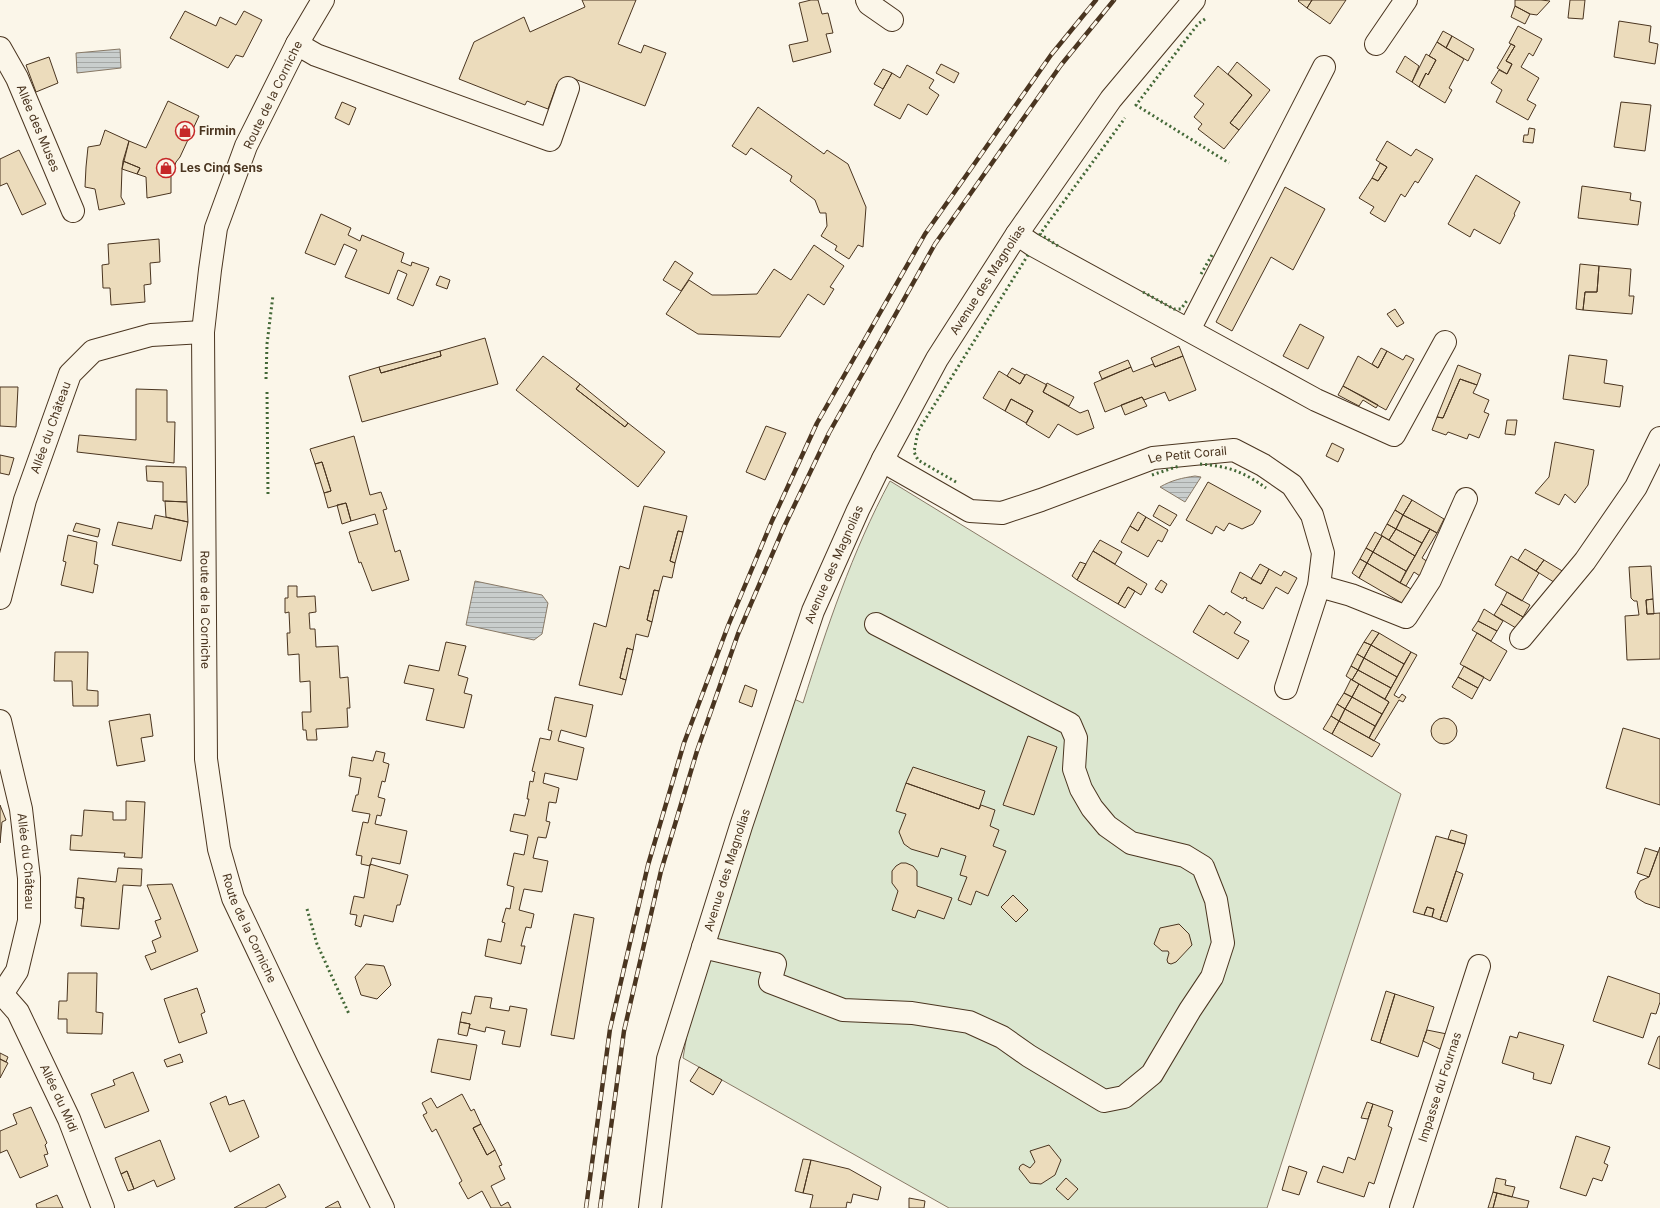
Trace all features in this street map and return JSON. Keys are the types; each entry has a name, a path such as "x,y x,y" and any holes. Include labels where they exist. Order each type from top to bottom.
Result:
{"street":[{"name":"Route de la Corniche","path":"323,0 297,44 246,146 216,228 203,332 206,759 219,849 233,898 308,1056 383,1208"},
{"path":"867,0 869,4 892,20"},
{"name":"Avenue des Magnolias","path":"650,1208 668,1059 743,818 813,611 858,510 883,459 937,358 1017,234 1111,99 1194,0"},
{"path":"1376,44 1406,0"},
{"path":"297,44 316,55 550,140 568,88"},
{"name":"Allée des Muses","path":"1,50 17,78 72,211"},
{"path":"1189,330 1324,67"},
{"path":"1017,234 1033,245 1316,400 1394,435 1445,342"},
{"name":"Allée du Château","path":"0,598 26,500 70,374 93,351 151,335 203,332"},
{"path":"1521,638 1585,561 1636,487 1660,438"},
{"name":"Le Petit Corail","path":"883,459 893,467 970,511 1002,513 1153,458 1234,450 1263,465 1292,486 1312,515 1323,553 1319,586 1286,688"},
{"path":"1319,586 1351,595 1406,616 1430,580 1466,499"},
{"path":"703,947 775,964 770,982 843,1010 912,1013 969,1022 1002,1037 1029,1056 1104,1101 1124,1096 1152,1074 1190,1010 1212,977 1223,943 1216,900 1203,867 1185,856 1131,843 1107,826 1092,808 1081,789 1074,770 1076,738 1070,724 876,624"},
{"name":"Allée du Château","path":"0,721 21,809 29,885 30,921 17,971 2,996"},
{"name":"Impasse du Fournas","path":"1401,1208 1479,966"},
{"name":"Allée du Midi","path":"2,996 18,1012 22,1019 68,1119 103,1208"}],"green space":[{"path":"890,481 1401,794 1267,1208 949,1208 683,1058 691,1011 794,699 803,703 841,590 876,508"}],"shaded area":[{"path":"120,49 121,68 77,73 76,53"},
{"path":"1195,476 1201,477 1185,502 1160,487 1177,480"},
{"path":"475,581 542,595 548,603 542,634 534,640 466,625"}],"building":[{"path":"582,0 636,0 618,44 641,53 644,45 666,53 645,106 572,78 557,84 548,109 527,101 525,105 459,79 474,42 524,17 530,32 585,7"},
{"path":"818,0 822,14 828,13 833,33 826,34 831,52 793,62 789,45 808,41 799,3"},
{"path":"1312,0 1307,8 1298,1"},
{"path":"1312,0 1346,0 1330,24 1307,8"},
{"path":"1515,0 1550,1 1537,15 1530,14 1515,6"},
{"path":"1570,0 1585,0 1583,19 1568,18"},
{"path":"1515,6 1530,14 1525,24 1511,17"},
{"path":"185,11 216,26 220,17 236,25 244,11 262,20 243,57 236,55 228,68 170,38"},
{"path":"1619,21 1651,26 1649,42 1658,44 1655,64 1614,57"},
{"path":"1518,26 1542,39 1533,56 1529,53 1521,67 1539,78 1527,100 1536,105 1528,120 1496,102 1502,90 1491,83 1499,70 1507,74 1512,64 1506,61 1515,46 1509,43"},
{"path":"1443,31 1452,36 1446,48 1437,42"},
{"path":"1452,36 1474,49 1468,61 1446,48"},
{"path":"1437,42 1464,59 1449,88 1452,90 1445,103 1419,87 1426,73 1428,75 1436,60 1429,56"},
{"path":"1511,44 1515,46 1506,61 1512,64 1507,74 1497,68"},
{"path":"1426,54 1436,60 1428,75 1426,73 1419,87 1412,82"},
{"path":"1405,56 1419,66 1412,82 1396,72"},
{"path":"49,57 58,83 36,92 26,65"},
{"path":"1237,62 1270,90 1239,130 1230,123 1252,95 1228,74"},
{"path":"941,64 959,73 954,83 936,73"},
{"path":"907,65 934,80 929,88 939,95 927,115 908,104 900,119 874,105 892,73 900,78"},
{"path":"1218,66 1252,95 1230,123 1239,130 1224,149 1198,129 1202,124 1194,117 1204,104 1194,96"},
{"path":"883,69 892,73 883,89 874,84"},
{"path":"168,101 199,116 180,157 176,162 171,176 171,193 147,198 146,177 137,174 140,168 123,161 129,141 146,148"},
{"path":"342,102 356,108 349,125 335,118"},
{"path":"1621,102 1651,105 1645,151 1614,147"},
{"path":"758,107 824,154 827,150 848,164 866,207 863,247 858,245 849,259 835,250 837,246 821,236 827,226 826,213 820,213 815,200 790,181 792,176 751,148 746,155 732,146"},
{"path":"1529,128 1535,129 1533,143 1523,142 1524,135 1528,135"},
{"path":"105,130 129,141 122,169 121,197 125,204 99,210 95,189 85,187 86,167 88,147 100,145"},
{"path":"1387,141 1411,156 1416,149 1433,159 1418,183 1415,181 1405,197 1401,194 1385,222 1370,213 1374,207 1359,198 1372,178 1378,181 1387,167 1376,160"},
{"path":"19,150 46,204 22,215 7,183 0,186 0,159"},
{"path":"123,161 140,168 137,174 122,169"},
{"path":"1380,163 1387,167 1378,181 1372,178"},
{"path":"1476,175 1520,202 1500,244 1474,229 1470,237 1448,224"},
{"path":"1582,186 1631,193 1630,200 1641,202 1638,225 1578,218"},
{"path":"1285,187 1325,209 1293,270 1271,257 1232,331 1216,322"},
{"path":"321,214 351,228 348,235 360,241 362,235 404,253 401,262 411,266 412,262 429,268 413,306 397,299 407,274 398,270 389,294 345,277 357,250 344,244 335,265 305,253"},
{"path":"159,239 160,262 150,263 151,284 144,285 145,302 111,305 110,288 103,288 102,265 109,264 108,244"},
{"path":"814,245 844,266 830,287 834,289 824,305 808,294 780,337 698,334 666,314 689,280 712,295 726,295 757,294 774,269 791,280"},
{"path":"675,261 693,273 681,291 663,280"},
{"path":"1580,264 1599,266 1597,292 1585,292 1583,310 1576,309"},
{"path":"1599,266 1631,269 1629,296 1634,296 1632,314 1583,310 1585,292 1597,292"},
{"path":"440,276 450,280 447,289 436,285"},
{"path":"1395,309 1404,323 1397,327 1387,314"},
{"path":"1300,324 1324,337 1308,369 1283,356"},
{"path":"485,338 498,384 362,422 349,376 379,367 381,373 441,356 440,351"},
{"path":"1179,346 1183,356 1155,367 1151,358"},
{"path":"1381,348 1387,351 1378,368 1372,364"},
{"path":"440,351 441,356 381,373 379,367"},
{"path":"1387,351 1403,360 1406,355 1414,359 1386,410 1343,386 1358,356 1378,368"},
{"path":"1569,355 1607,360 1604,383 1623,386 1620,407 1563,399"},
{"path":"543,356 580,384 576,389 625,427 628,423 665,452 638,487 516,390"},
{"path":"1183,356 1196,390 1169,401 1165,392 1144,400 1142,397 1105,412 1094,383 1131,367 1133,372 1153,364 1155,367"},
{"path":"1128,360 1131,367 1102,379 1099,372"},
{"path":"1458,365 1481,374 1477,385 1460,379 1443,418 1437,417"},
{"path":"1012,368 1025,375 1020,384 1007,376"},
{"path":"999,371 1020,384 1026,374 1047,385 1043,392 1080,413 1088,410 1094,428 1077,435 1058,424 1049,438 1026,424 1033,411 1011,399 1005,411 983,398"},
{"path":"1460,379 1477,385 1473,393 1489,400 1484,412 1489,414 1479,438 1469,434 1467,439 1448,432 1446,435 1432,430 1437,417 1443,418"},
{"path":"1047,383 1074,397 1069,406 1043,392"},
{"path":"580,384 628,423 625,427 576,389"},
{"path":"1343,386 1378,405 1376,408 1363,400 1359,406 1338,395"},
{"path":"0,387 18,387 16,427 0,426"},
{"path":"136,389 167,390 167,422 175,422 174,463 77,452 79,435 136,440"},
{"path":"1142,397 1147,406 1125,415 1121,405"},
{"path":"1011,399 1033,411 1026,423 1005,411"},
{"path":"1507,420 1517,420 1515,435 1505,434"},
{"path":"766,426 786,433 765,480 746,472"},
{"path":"354,436 370,495 381,492 387,509 383,510 395,552 400,550 409,580 372,591 361,562 359,563 349,532 378,524 375,514 351,521 346,503 328,508 324,493 331,491 322,462 315,464 310,449"},
{"path":"1555,442 1594,450 1588,485 1575,503 1565,494 1559,505 1535,493 1549,477"},
{"path":"1332,443 1344,449 1338,462 1326,456"},
{"path":"0,455 14,458 9,475 0,473"},
{"path":"322,462 331,491 324,493 315,464"},
{"path":"146,466 186,467 187,502 163,501 163,482 147,481"},
{"path":"1208,482 1261,511 1253,524 1242,529 1229,523 1224,531 1216,526 1212,534 1186,520"},
{"path":"1403,495 1412,500 1403,515 1395,510"},
{"path":"1412,500 1444,519 1437,533 1403,515"},
{"path":"165,501 187,502 188,522 166,517"},
{"path":"346,503 351,521 342,524 337,505"},
{"path":"1159,505 1177,515 1170,526 1153,516"},
{"path":"644,506 687,516 683,532 678,531 670,561 675,563 672,578 663,576 659,591 654,590 647,620 652,622 648,637 636,634 633,650 627,648 620,678 626,680 622,695 579,685 594,623 606,627 620,566 629,569"},
{"path":"1395,510 1403,515 1396,529 1387,524"},
{"path":"1138,512 1146,517 1138,531 1130,526"},
{"path":"155,515 188,522 181,561 112,545 118,522 152,529"},
{"path":"1403,515 1430,529 1422,543 1396,529"},
{"path":"1146,517 1168,530 1162,542 1158,540 1148,557 1121,542 1130,526 1138,531"},
{"path":"76,523 100,529 98,537 73,531"},
{"path":"1387,524 1396,529 1389,540 1381,535"},
{"path":"1396,529 1422,543 1415,556 1389,540"},
{"path":"1430,529 1437,533 1422,558 1428,562 1420,576 1414,572 1406,586 1400,583"},
{"path":"678,531 683,532 675,563 670,561"},
{"path":"1375,532 1382,536 1373,552 1366,548"},
{"path":"68,535 97,542 94,564 98,565 93,593 61,585 66,562 63,561"},
{"path":"1382,536 1415,556 1406,571 1373,552"},
{"path":"1100,540 1122,552 1115,564 1093,551"},
{"path":"1366,548 1373,552 1367,563 1360,559"},
{"path":"1525,549 1544,560 1536,571 1518,560"},
{"path":"1093,551 1147,584 1141,595 1128,587 1118,604 1077,580"},
{"path":"1373,552 1406,571 1400,583 1367,563"},
{"path":"1511,556 1539,573 1522,601 1495,585"},
{"path":"1360,559 1367,563 1359,578 1352,573"},
{"path":"1544,560 1564,572 1557,584 1536,571"},
{"path":"1080,562 1086,564 1077,580 1072,576"},
{"path":"1367,563 1411,589 1402,603 1359,578"},
{"path":"1260,564 1269,569 1261,584 1251,579"},
{"path":"1651,566 1653,599 1646,600 1647,614 1660,613 1660,659 1627,660 1625,616 1639,615 1637,601 1634,601 1631,598 1629,567"},
{"path":"1269,569 1281,576 1284,571 1297,578 1288,594 1276,587 1263,609 1246,600 1247,598 1244,597 1243,599 1231,592 1240,572 1261,584"},
{"path":"1161,580 1167,584 1162,593 1155,589"},
{"path":"288,586 297,586 297,597 315,596 316,612 309,613 310,629 315,629 316,647 338,646 340,678 348,677 350,708 347,708 348,727 316,729 317,740 307,740 306,730 303,730 302,712 311,712 310,681 300,682 299,654 288,655 287,633 290,633 289,612 285,613 285,598 288,598"},
{"path":"1128,587 1135,591 1125,608 1118,604"},
{"path":"654,590 659,591 652,622 647,620"},
{"path":"1507,592 1530,605 1523,617 1501,604"},
{"path":"1653,599 1654,614 1647,614 1646,600"},
{"path":"1501,604 1523,617 1516,628 1494,615"},
{"path":"1209,605 1224,615 1226,612 1241,622 1234,633 1249,641 1238,659 1193,632"},
{"path":"1484,609 1503,621 1497,631 1478,621"},
{"path":"1478,621 1497,631 1491,641 1472,630"},
{"path":"1372,630 1379,633 1371,645 1364,642"},
{"path":"1379,633 1411,652 1404,664 1371,645"},
{"path":"1477,633 1507,651 1490,681 1460,664"},
{"path":"446,642 466,646 458,675 468,678 464,693 472,695 464,728 426,720 434,689 404,683 409,665 439,671"},
{"path":"1364,642 1371,645 1364,658 1357,654"},
{"path":"1371,645 1404,664 1397,677 1364,658"},
{"path":"627,648 633,650 626,680 620,678"},
{"path":"55,652 88,652 87,690 98,691 98,706 73,706 72,681 54,681"},
{"path":"1411,652 1417,655 1394,695 1399,698 1402,694 1406,697 1403,702 1399,700 1374,741 1369,738 1389,702 1385,699"},
{"path":"1357,654 1364,658 1358,670 1351,666"},
{"path":"1364,658 1397,677 1391,688 1358,670"},
{"path":"1351,666 1358,670 1352,680 1346,676"},
{"path":"1464,666 1484,677 1478,688 1458,677"},
{"path":"1358,670 1391,688 1385,699 1352,680"},
{"path":"1458,677 1478,688 1472,699 1452,687"},
{"path":"1351,679 1359,684 1352,697 1344,693"},
{"path":"1359,684 1389,702 1382,714 1352,697"},
{"path":"745,685 757,690 752,707 739,702"},
{"path":"1344,693 1352,697 1345,709 1337,704"},
{"path":"555,697 593,705 586,737 561,730 558,741 584,748 577,780 545,773 543,783 559,788 556,803 549,802 546,821 550,822 546,838 538,837 533,858 548,861 542,892 524,889 519,910 534,914 531,928 526,927 521,946 525,946 521,964 485,956 488,939 501,942 505,923 502,922 506,908 510,909 514,887 507,885 514,853 524,855 528,835 510,831 514,814 525,816 529,799 527,799 530,781 533,782 535,772 532,771 540,738 550,740 552,731 548,730"},
{"path":"1352,697 1382,714 1375,726 1345,709"},
{"path":"1337,704 1345,709 1339,721 1331,716"},
{"path":"1345,709 1375,726 1369,738 1339,721"},
{"path":"150,714 153,736 141,738 145,761 117,766 109,721"},
{"path":"1331,716 1339,721 1332,734 1323,729"},
{"path":"1444,718 1453,722 1457,731 1453,740 1444,744 1435,740 1431,731 1435,722"},
{"path":"1339,721 1380,744 1372,757 1332,734"},
{"path":"1623,728 1660,739 1660,805 1606,788"},
{"path":"1028,736 1057,747 1034,815 1003,805"},
{"path":"376,751 385,753 383,762 389,764 385,782 382,781 378,797 385,799 381,816 377,815 375,824 407,831 400,864 372,858 370,866 361,864 362,856 356,855 363,822 368,823 370,814 352,811 356,795 358,795 361,778 349,776 352,757 373,761"},
{"path":"913,767 985,791 979,809 906,783"},
{"path":"906,783 979,809 981,805 995,810 990,826 999,830 993,846 1006,851 988,896 976,891 971,905 958,900 967,877 960,875 966,856 941,848 938,857 911,849 904,844 899,832 906,814 896,811"},
{"path":"126,801 145,802 142,858 124,857 125,853 70,850 71,835 82,836 84,810 113,812 113,820 126,820"},
{"path":"0,805 6,820 2,822 0,843"},
{"path":"1451,830 1467,835 1465,844 1448,839"},
{"path":"1436,836 1465,844 1440,920 1432,917 1434,909 1427,907 1424,915 1413,912"},
{"path":"1660,847 1660,908 1645,903 1637,898 1635,892 1640,881 1649,877"},
{"path":"1645,848 1658,852 1649,877 1637,873"},
{"path":"901,863 906,863 913,866 917,871 917,886 952,898 944,919 918,910 915,918 892,910 898,891 892,883 892,871"},
{"path":"370,864 408,875 400,905 397,905 393,922 364,915 361,927 355,925 357,915 350,914 354,896 364,898"},
{"path":"118,868 142,869 141,886 123,885 119,929 81,926 84,898 76,897 78,878 116,882"},
{"path":"1456,871 1463,874 1447,922 1440,920"},
{"path":"172,884 198,951 151,970 145,956 156,952 152,941 161,937 155,921 161,919 147,885"},
{"path":"1013,895 1028,910 1016,922 1001,907"},
{"path":"76,897 84,898 83,909 75,908"},
{"path":"1427,907 1434,909 1432,917 1424,915"},
{"path":"574,914 594,918 574,1039 551,1035"},
{"path":"1179,924 1189,934 1192,945 1176,962 1171,964 1168,963 1167,960 1169,953 1168,951 1162,951 1154,944 1160,928"},
{"path":"366,964 384,966 391,985 377,999 361,995 355,977"},
{"path":"68,973 97,973 96,1012 103,1013 102,1034 67,1033 67,1019 58,1019 59,1001 67,1001"},
{"path":"1608,976 1660,994 1660,1002 1656,1014 1651,1013 1643,1038 1593,1021"},
{"path":"197,988 205,1012 201,1014 207,1033 179,1043 164,999"},
{"path":"1386,991 1395,994 1380,1043 1371,1040"},
{"path":"1395,994 1434,1007 1418,1057 1380,1043"},
{"path":"475,996 492,998 490,1008 509,1011 510,1006 527,1009 520,1047 502,1044 505,1031 486,1027 485,1032 469,1028 470,1024 460,1022 462,1012 471,1014"},
{"path":"460,1022 470,1024 467,1036 458,1034"},
{"path":"1427,1030 1447,1034 1442,1050 1423,1041"},
{"path":"1519,1032 1564,1045 1551,1084 1533,1079 1534,1073 1502,1063 1510,1036 1517,1038"},
{"path":"1660,1036 1660,1069 1648,1064 1658,1037"},
{"path":"438,1039 477,1045 470,1080 431,1072"},
{"path":"0,1053 8,1057 6,1062 0,1059"},
{"path":"180,1054 183,1062 167,1067 164,1060"},
{"path":"0,1059 8,1063 0,1078"},
{"path":"699,1067 722,1080 713,1095 690,1081"},
{"path":"133,1072 149,1111 105,1128 91,1094 115,1085 113,1080"},
{"path":"462,1094 471,1111 474,1109 481,1124 473,1128 487,1155 495,1150 502,1165 499,1166 505,1179 491,1186 501,1206 508,1202 511,1208 491,1208 482,1191 468,1199 459,1183 462,1181 436,1129 432,1132 423,1115 427,1113 422,1103 431,1098 437,1108"},
{"path":"226,1096 229,1105 244,1100 259,1137 230,1152 210,1103"},
{"path":"1367,1102 1373,1104 1368,1119 1361,1118"},
{"path":"1373,1104 1393,1111 1388,1126 1392,1128 1374,1184 1369,1182 1364,1197 1317,1182 1323,1166 1343,1173 1348,1157 1355,1160"},
{"path":"31,1107 47,1143 45,1145 48,1154 44,1155 48,1166 20,1178 7,1150 0,1153 0,1131 17,1124 13,1114"},
{"path":"481,1124 495,1150 487,1155 473,1128"},
{"path":"1576,1136 1610,1147 1604,1163 1608,1165 1602,1181 1593,1178 1586,1196 1560,1188"},
{"path":"160,1140 175,1179 157,1187 154,1180 134,1189 127,1171 121,1174 115,1158"},
{"path":"1049,1145 1061,1160 1055,1175 1041,1184 1030,1183 1019,1169 1020,1166 1023,1164 1030,1168 1035,1162 1030,1151"},
{"path":"803,1159 811,1160 803,1193 795,1191"},
{"path":"811,1160 849,1169 881,1187 878,1200 853,1194 851,1203 847,1202 846,1208 810,1208 813,1195 803,1193"},
{"path":"1289,1166 1307,1172 1299,1195 1282,1190"},
{"path":"127,1171 134,1189 128,1191 121,1174"},
{"path":"1066,1178 1078,1189 1068,1200 1056,1189"},
{"path":"1496,1178 1506,1180 1505,1185 1515,1187 1512,1197 1493,1192"},
{"path":"279,1184 286,1197 265,1208 234,1208"},
{"path":"1493,1192 1497,1193 1493,1208 1488,1208"},
{"path":"1497,1193 1529,1201 1527,1208 1493,1208"},
{"path":"57,1195 63,1208 37,1208 36,1204"},
{"path":"909,1198 925,1201 924,1208 909,1208"},
{"path":"338,1201 341,1208 325,1208"}],"railway":[{"path":"586,1208 610,1029 648,865 684,743 728,626 772,521 817,423 925,234 1051,55 1096,0"},
{"path":"600,1208 624,1031 661,871 697,751 738,634 784,527 829,433 935,244 1061,65 1114,0"}],"hedge":[{"path":"1205,19 1198,24 1136,105 1229,163"},
{"path":"1058,246 1040,234 1125,118"},
{"path":"956,482 918,460 914,452 918,431 1028,255"},
{"path":"1201,274 1212,255"},
{"path":"1143,292 1174,309 1181,309 1188,299"},
{"path":"266,379 267,344 273,295"},
{"path":"267,392 268,496"},
{"path":"1200,464 1227,468 1243,474 1266,488"},
{"path":"1152,475 1179,466"},
{"path":"307,909 317,944 349,1014"}],"place":[{"name":"Firmin","path":"185,131"},
{"name":"Les Cinq Sens","path":"166,168"}]}
